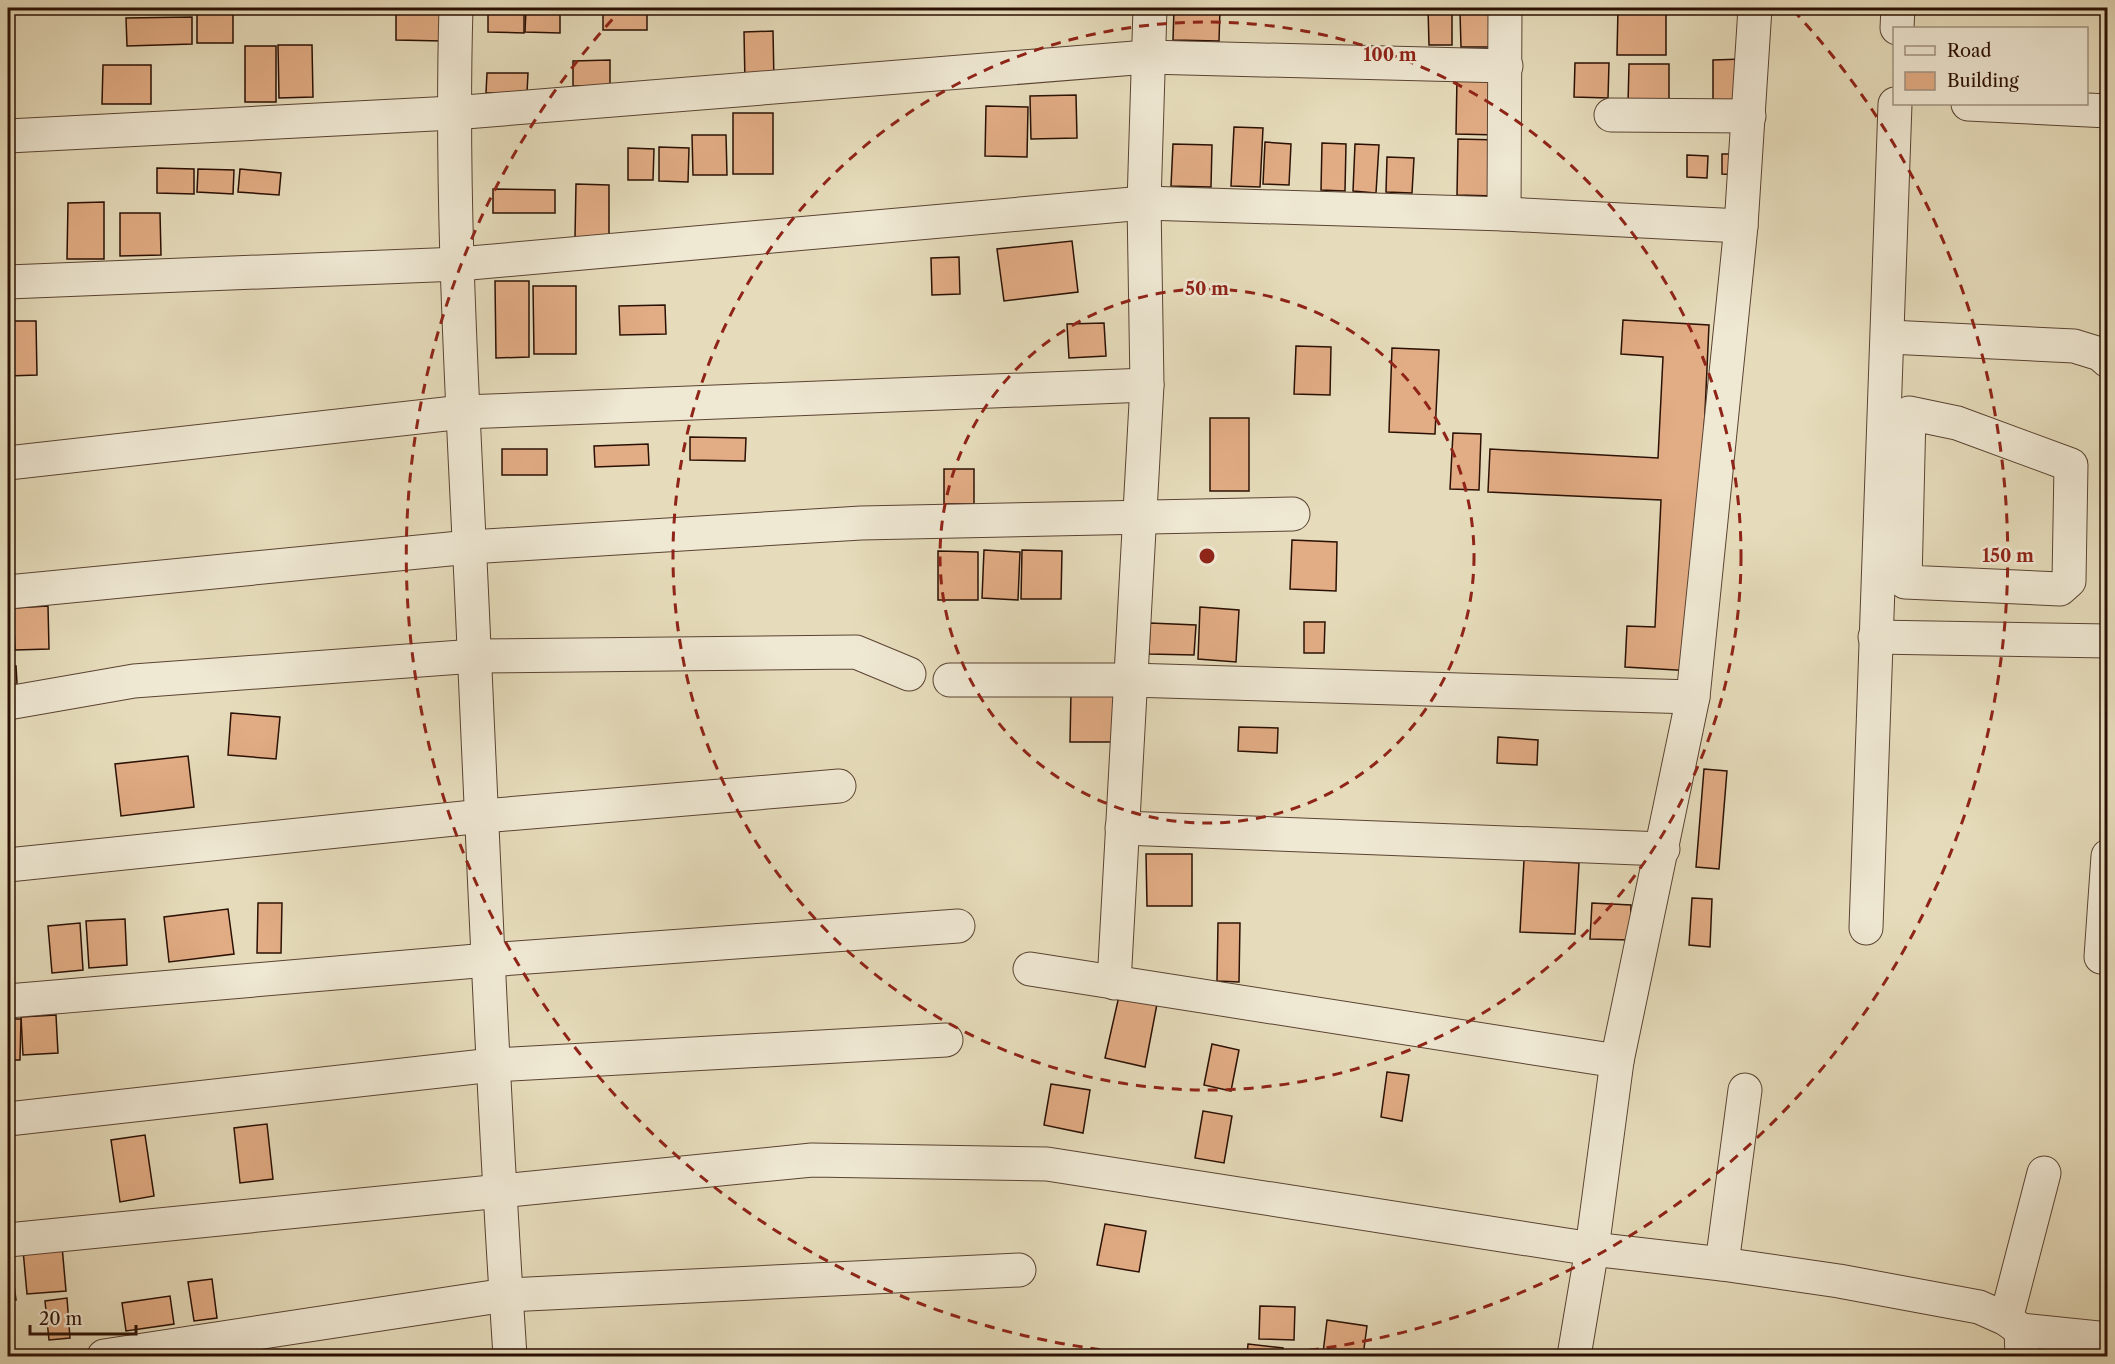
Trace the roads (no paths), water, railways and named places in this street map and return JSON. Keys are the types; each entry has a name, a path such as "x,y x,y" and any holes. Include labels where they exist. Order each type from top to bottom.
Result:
{"street":[{"path":"456,8 453,113 463,412 499,1192 510,1356"},
{"path":"1114,983 1147,385 1144,203 1150,8"},
{"path":"1504,214 1505,8"},
{"path":"1574,1356 1593,1249 1617,1061 1693,697 1741,226 1755,8"},
{"path":"1897,27 1898,8"},
{"path":"8,136 453,113 1147,57 1506,66"},
{"path":"1866,928 1875,637 1893,534 1896,433 1889,337 1895,105"},
{"path":"1988,105 2108,111"},
{"path":"1611,115 1749,116"},
{"path":"8,282 459,264 1144,203 1504,214 1741,226"},
{"path":"1889,337 2074,346 2100,354 2108,361"},
{"path":"8,463 463,412 1147,385"},
{"path":"1893,534 1905,582 2060,589 2069,581 2071,465 1957,423 1909,413 1896,433"},
{"path":"8,592 470,547 861,523 1293,514"},
{"path":"1875,637 2108,641"},
{"path":"8,703 134,681 475,656 856,652 909,674"},
{"path":"950,680 1130,680 1693,697"},
{"path":"8,865 483,816 838,786"},
{"path":"1122,828 1663,849"},
{"path":"2101,957 2108,856"},
{"path":"8,1001 488,960 958,926"},
{"path":"1030,969 1617,1061"},
{"path":"8,1119 493,1065 946,1040"},
{"path":"1722,1264 1745,1090"},
{"path":"8,1240 812,1160 1047,1164 1593,1249 1722,1264 1979,1307 2016,1335 2108,1339"},
{"path":"2016,1335 2044,1173"},
{"path":"104,1356 506,1295 1019,1270"}]}
